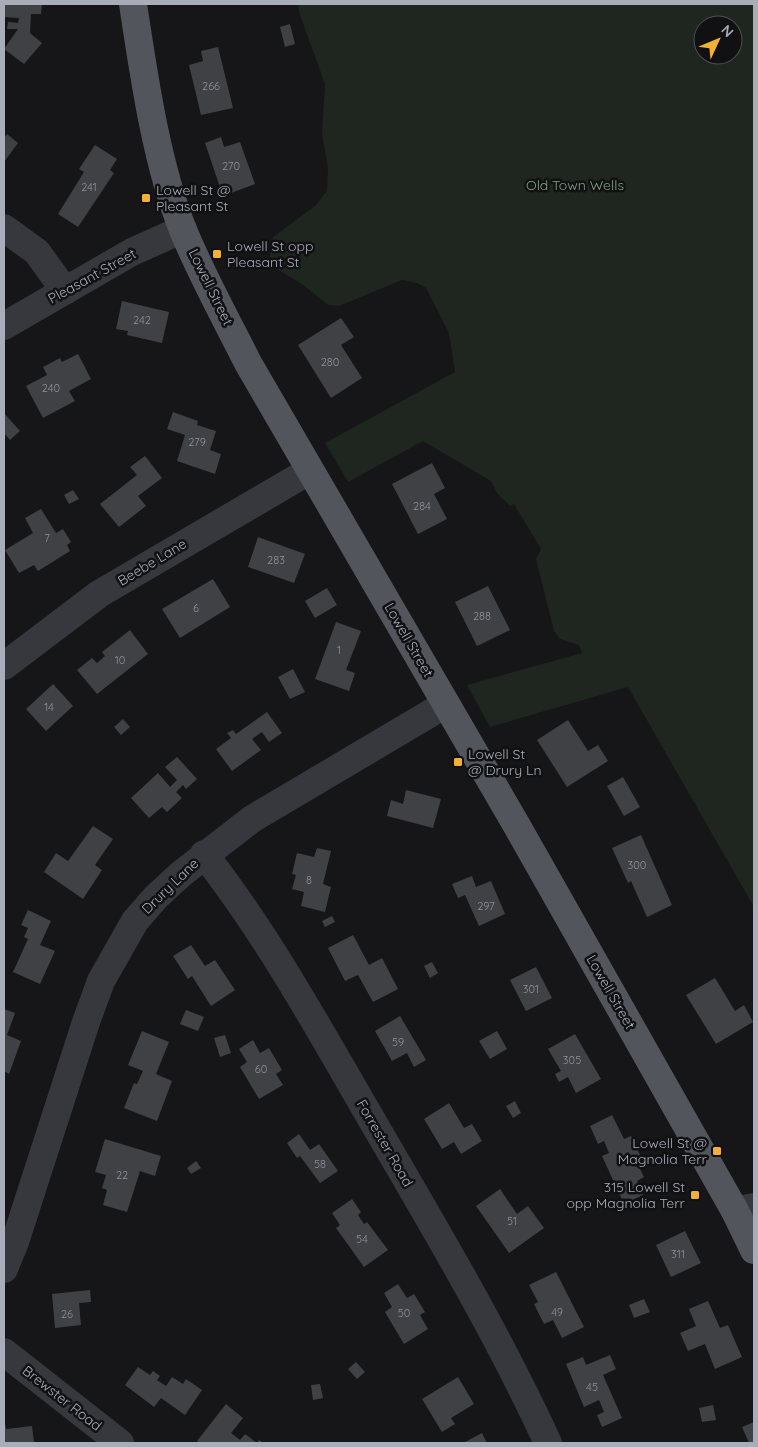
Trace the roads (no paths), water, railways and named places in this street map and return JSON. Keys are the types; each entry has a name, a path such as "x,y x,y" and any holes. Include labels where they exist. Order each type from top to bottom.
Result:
{"main road":[{"name":"Lowell Street","path":"133,4 156,130 167,177 183,229 248,363 446,704 745,1209 754,1250"}],"street":[{"path":"4,228 42,257 64,291"},
{"name":"Pleasant Street","path":"4,326 132,252 183,229"},
{"name":"Beebe Lane","path":"4,666 99,594 310,471"},
{"name":"Drury Lane","path":"4,1269 15,1242 71,1065 101,981 135,921 156,896 204,854 252,819 446,704"},
{"name":"Forrester Road","path":"204,854 242,902 347,1077 472,1294 529,1402 548,1443"},
{"name":"Brewster Road","path":"4,1352 120,1443"}],"place":[{"name":"Lowell St @ Pleasant St","path":"146,198"},
{"name":"Lowell St opp Pleasant St","path":"217,254"},
{"name":"Lowell St @ Drury Ln","path":"458,762"},
{"name":"Lowell St @ Magnolia Terr","path":"717,1151"},
{"name":"315 Lowell St opp Magnolia Terr","path":"695,1195"}],"park label":[{"name":"Old Town Wells","path":"575,185"}]}
